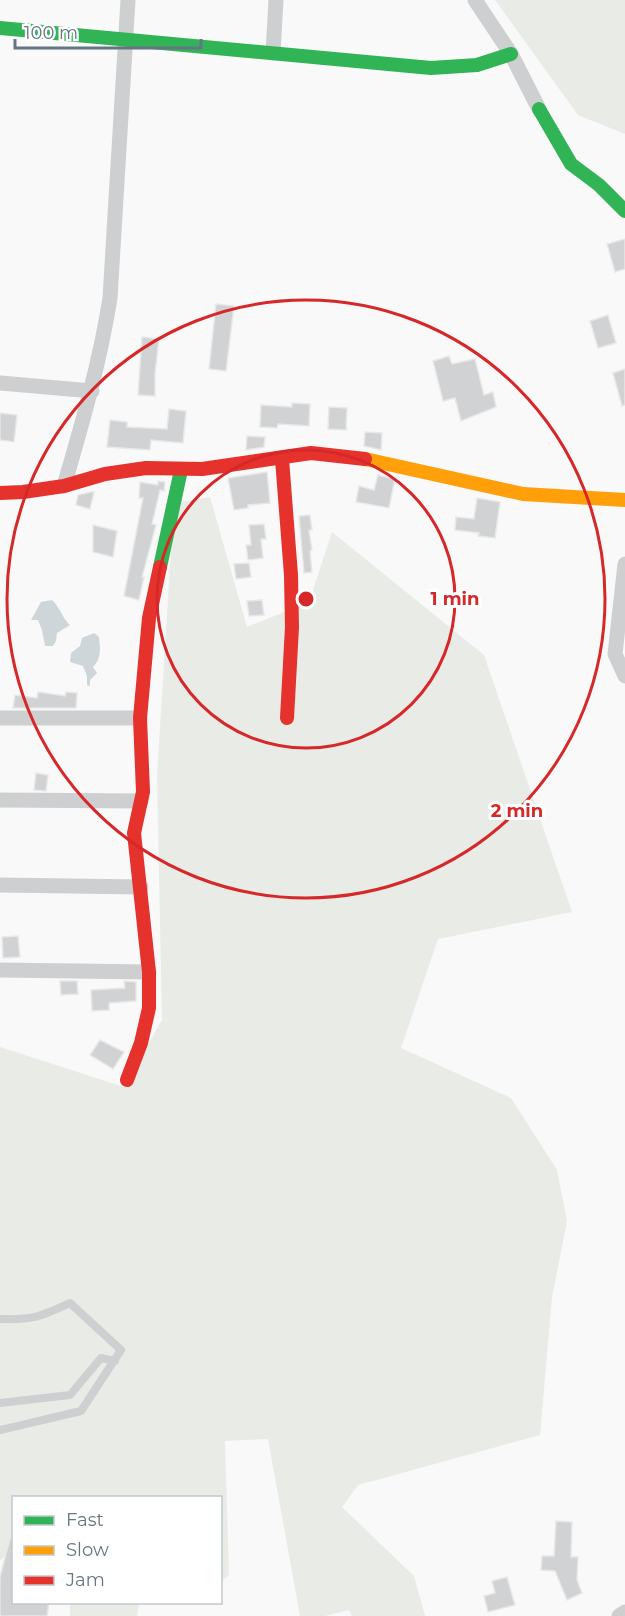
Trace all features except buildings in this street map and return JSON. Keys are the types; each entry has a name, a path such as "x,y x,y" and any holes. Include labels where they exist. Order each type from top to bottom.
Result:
{"street":[{"path":"64,486 92,391 110,298 128,0"},
{"path":"273,53 276,0"},
{"path":"475,0 511,54 538,109 571,164 599,185 625,211"},
{"path":"0,28 380,62 435,70 489,63 511,54"},
{"path":"0,383 92,391"},
{"path":"0,493 64,486 105,474 146,468 181,470 282,459 311,453 360,458 523,494 625,500"},
{"path":"282,459 291,575 292,627 286,718"},
{"path":"127,1080 141,1043 149,1008 149,972 134,833 143,792 140,718 149,618 181,470"},
{"path":"625,564 615,654 625,676"},
{"path":"0,718 140,718"},
{"path":"0,800 141,801"},
{"path":"0,885 141,887"},
{"path":"0,970 149,972"},
{"path":"619,1616 625,1612"}],"lane":[{"path":"0,1319 24,1320 39,1317 70,1302 121,1350 81,1411 0,1430"},
{"path":"0,1403 70,1395 100,1358 115,1361"}],"shaded area":[{"path":"495,0 625,0 625,134 578,115"},
{"path":"210,497 247,627 309,602 332,532 484,655 572,912 438,939 401,1048 511,1098 557,1170 567,1221 552,1297 540,1435 358,1485 342,1507 414,1576 425,1616 352,1616 349,1610 325,1616 300,1616 268,1439 225,1441 229,1575 222,1581 222,1496 12,1496 12,1548 0,1561 0,1047 124,1087 162,1020 157,775 174,503"},
{"path":"52,600 70,625 57,633 53,646 45,646 38,620 31,620 41,602"},
{"path":"94,633 99,637 100,653 93,667 97,673 90,680 90,686 87,685 87,676 83,666 70,662 71,653 80,646 82,638"},
{"path":"70,1604 139,1604 137,1616 70,1616"}],"traffic: fast":[{"path":"0,28 431,68 477,65 511,54"},
{"path":"539,109 571,164 599,185 625,211"},
{"path":"160,567 181,470"}],"traffic: slow":[{"path":"365,459 523,494 625,500"}],"traffic: jam":[{"path":"0,493 64,486 105,474 146,468 202,469 311,453 365,459"},
{"path":"282,459 291,575 292,627 287,718"},
{"path":"127,1080 141,1043 149,1008 149,972 134,833 143,792 140,718 149,618 160,567"}]}
